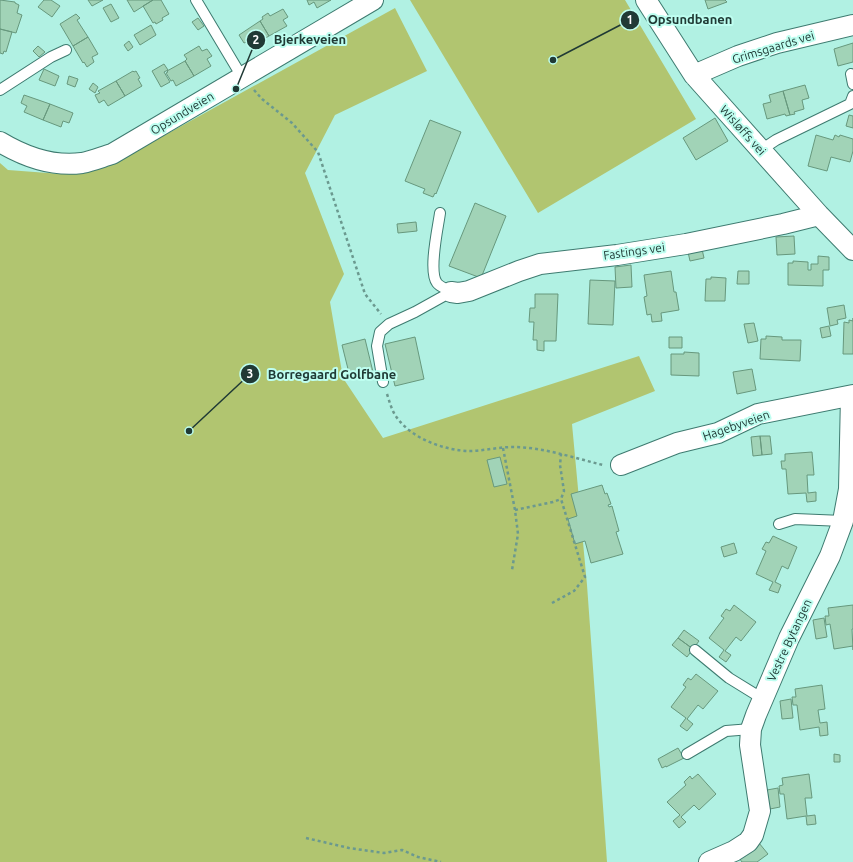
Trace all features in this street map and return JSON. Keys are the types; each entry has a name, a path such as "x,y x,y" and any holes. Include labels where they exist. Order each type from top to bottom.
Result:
{"street":[{"name":"Opsundveien","path":"0,142 29,157 58,164 84,163 117,151 373,0"},
{"name":"Wisløffs vei","path":"646,0 694,75 819,215 853,249"},
{"name":"Grimsgaards vei","path":"694,75 738,56 777,43 853,25"},
{"name":"Fastings vei","path":"451,292 458,293 469,291 540,264 617,255 686,244 819,215"},
{"name":"Hagebyveien","path":"621,465 677,443 718,434 758,414 852,396"},
{"name":"Vestre Bytangen","path":"709,862 734,851 748,842 753,834 760,811 750,745 751,729 788,638 830,556 843,521 849,489 852,396"}],"lane":[{"path":"196,0 242,77"},
{"path":"0,90 51,57 66,50"},
{"path":"761,150 776,140 850,104 853,96"},
{"path":"383,382 377,346 380,332 389,324 415,312 451,292 438,284 433,268 440,213"},
{"path":"779,524 795,519 843,521"},
{"path":"695,650 729,678 763,699"},
{"path":"687,754 726,731 751,729"}],"path":[{"path":"242,77 262,99 292,123 318,152 365,294 389,324"},
{"path":"383,382 398,420 421,438 436,445 468,451 514,447 561,454 611,467 621,465"},
{"path":"504,448 518,534 512,570"},
{"path":"552,603 574,591 585,577 561,499 564,491 560,465 561,454"},
{"path":"515,510 561,499"},
{"path":"306,838 349,848 384,853 402,850 418,857 441,862"}],"green space":[{"path":"410,0 625,0 696,119 538,213"},
{"path":"395,8 427,71 335,115 305,173 344,274 330,302 343,378 383,438 639,356 655,391 572,424 587,585 607,862 0,862 0,163 8,170 61,174 109,166"}],"building":[{"path":"0,0 15,2 19,5 17,13 22,15 16,33 0,29"},
{"path":"44,0 51,0 60,6 52,17 38,7"},
{"path":"88,0 103,0 92,6"},
{"path":"127,0 153,0 134,12"},
{"path":"153,0 161,0 169,14 156,24 155,22 153,23 143,6"},
{"path":"307,0 331,0 317,8 314,2 309,5"},
{"path":"705,0 725,0 727,2 708,9"},
{"path":"111,4 119,18 111,22 103,8"},
{"path":"283,9 288,17 283,20 287,26 269,36 260,21 263,19 262,17 268,13 270,16"},
{"path":"76,14 80,18 77,20 88,37 73,46 60,24"},
{"path":"198,18 204,26 198,30 192,22"},
{"path":"260,21 269,36 252,46 249,41 244,43 239,35"},
{"path":"151,25 156,35 140,45 134,35"},
{"path":"0,29 12,32 6,52 4,51 3,54 0,53"},
{"path":"88,37 98,54 92,57 94,62 87,67 73,46"},
{"path":"129,41 133,47 128,51 124,45"},
{"path":"853,43 853,62 838,66 834,49"},
{"path":"38,46 45,52 39,57 33,51"},
{"path":"199,46 202,51 207,49 212,56 207,59 211,66 194,76 185,61 187,59 184,55"},
{"path":"185,61 194,76 176,86 173,80 171,81 166,73"},
{"path":"164,64 168,70 164,72 170,82 161,87 152,71"},
{"path":"44,69 59,76 55,86 39,80"},
{"path":"133,71 136,71 142,86 125,96 116,81"},
{"path":"69,76 78,79 75,87 67,84"},
{"path":"116,81 125,96 108,106 104,100 99,103 95,95 100,93 98,91"},
{"path":"93,83 98,87 95,93 89,89"},
{"path":"805,85 809,98 802,100 804,109 790,115 783,91"},
{"path":"783,91 790,115 786,116 785,114 767,119 763,104 771,102 769,95"},
{"path":"24,95 50,104 43,120 24,112 27,106 21,103"},
{"path":"50,104 73,113 69,123 63,121 61,127 43,120"},
{"path":"849,115 853,116 853,128 846,126"},
{"path":"715,118 728,141 696,160 683,138"},
{"path":"430,120 461,132 436,194 435,193 433,197 423,193 425,189 405,181"},
{"path":"816,135 833,140 835,135 853,139 853,151 850,162 831,157 827,171 808,166"},
{"path":"475,203 506,216 481,278 449,266"},
{"path":"416,222 417,231 398,233 397,224"},
{"path":"794,236 795,254 777,255 776,237"},
{"path":"702,249 704,258 690,261 688,252"},
{"path":"818,256 829,257 829,270 823,270 823,286 788,285 788,263 793,263 793,261 808,262 808,270 811,270 811,264 818,264"},
{"path":"631,265 632,287 616,288 615,267"},
{"path":"671,271 674,292 676,292 679,310 661,313 662,321 652,322 651,314 647,315 644,297 647,296 644,275"},
{"path":"738,271 749,271 749,284 737,284"},
{"path":"711,277 726,278 725,301 705,301 706,279 711,279"},
{"path":"590,280 615,281 613,325 588,324"},
{"path":"535,294 558,294 556,341 544,341 544,351 537,350 537,340 533,340 534,322 529,322 530,308 535,308"},
{"path":"844,305 846,318 837,320 838,324 830,326 827,308"},
{"path":"849,320 853,321 853,354 843,354 844,322 849,323"},
{"path":"754,323 758,341 748,343 744,324"},
{"path":"829,326 831,336 822,338 820,328"},
{"path":"766,336 782,337 782,340 801,340 800,361 760,359 761,339 766,339"},
{"path":"415,337 424,379 395,386 385,344"},
{"path":"669,337 682,337 682,348 669,348"},
{"path":"365,339 373,372 350,377 342,345"},
{"path":"684,352 699,353 699,376 671,375 671,354 684,354"},
{"path":"752,369 756,390 737,394 733,372"},
{"path":"760,436 770,436 772,454 762,455"},
{"path":"760,436 762,455 753,456 751,437"},
{"path":"812,452 814,475 807,475 808,493 816,492 816,501 807,502 806,493 788,494 786,469 782,469 781,461 785,461 785,454"},
{"path":"500,457 507,484 494,487 487,460"},
{"path":"602,485 611,504 608,505 609,507 612,506 619,531 616,532 623,554 591,563 585,541 575,544 568,519 577,516 571,494"},
{"path":"773,536 797,547 788,569 782,566 775,582 781,585 778,593 769,590 773,582 756,574 766,551 762,549 766,542 769,543"},
{"path":"734,543 737,553 724,557 721,547"},
{"path":"734,605 756,622 741,641 736,637 725,651 731,655 726,662 719,657 724,650 709,638 724,618 721,616 726,609 730,611"},
{"path":"853,605 853,646 834,649 830,624 826,625 825,616 829,616 828,608"},
{"path":"824,618 827,637 816,639 813,620"},
{"path":"684,630 699,641 693,649 678,638"},
{"path":"678,638 693,649 687,657 672,645"},
{"path":"696,674 718,691 703,709 698,705 687,719 693,724 687,731 680,726 686,718 671,707 686,687 683,685 688,678 691,680"},
{"path":"822,685 825,709 818,710 820,723 827,722 828,735 820,736 819,727 800,730 797,705 793,705 792,697 796,697 795,689"},
{"path":"791,699 793,718 782,719 780,701"},
{"path":"678,748 684,758 662,768 658,759"},
{"path":"834,754 840,755 840,762 834,762"},
{"path":"698,774 716,794 699,810 694,805 681,817 686,822 679,828 673,821 680,815 667,802 686,785 684,782 690,776 692,779"},
{"path":"809,774 812,798 805,798 807,816 815,815 816,824 807,825 806,816 787,819 784,794 780,794 779,786 783,785 782,778"},
{"path":"778,788 780,807 770,809 767,790"},
{"path":"759,843 768,854 757,862 742,862 739,858"}],"place":[{"name":"Opsundbanen","path":"553,60"},
{"name":"Bjerkeveien","path":"236,89"},
{"name":"Borregaard Golfbane","path":"189,431"}]}
